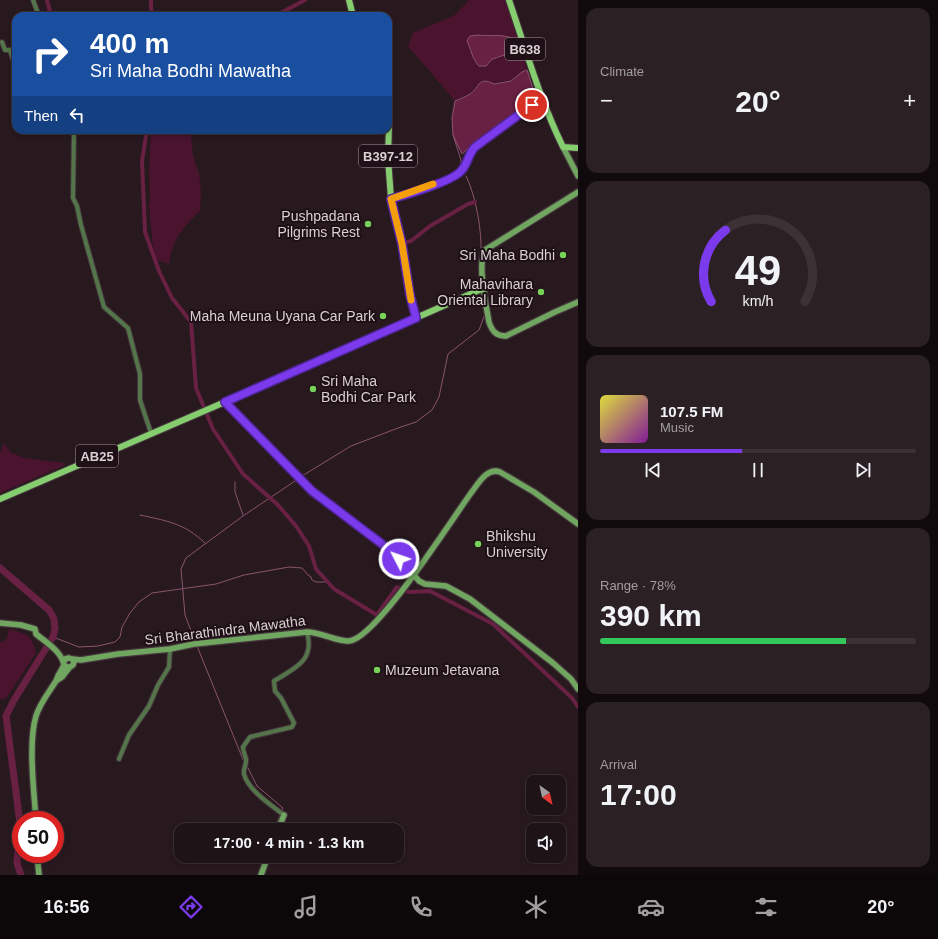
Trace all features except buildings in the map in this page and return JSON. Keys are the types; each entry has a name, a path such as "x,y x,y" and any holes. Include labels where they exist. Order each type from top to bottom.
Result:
{"main road":[{"path":"349,0 352,12"},
{"name":"B638","path":"509,0 542,99 563,147 578,176"},
{"path":"391,199 451,178 463,169 469,155 475,147 532,105"},
{"name":"B397-12","path":"389,134 388,158 391,199 402,244 410,295 416,318"},
{"path":"563,147 578,148"},
{"path":"578,192 485,250 482,261 484,288 490,326 495,333 502,336 513,333 578,302"},
{"name":"AB25","path":"0,498 225,402 484,288"},
{"path":"225,402 296,475 324,501 391,551 403,562 411,578 422,583 446,586 470,600 553,663 571,679 578,689"},
{"name":"Sri Bharathindra Mawatha","path":"68,663 118,654 170,649 201,643 307,632 318,633 346,641 357,639 376,622 401,592 471,493 491,471 497,471 510,477 578,524"},
{"path":"0,623 35,629 36,634 68,663 62,677 56,681 36,716 32,749 35,811"},
{"path":"281,823 284,815"},
{"path":"38,863 39,875"},
{"path":"261,875 265,863"}],"street":[{"path":"33,0 38,12"},
{"path":"2,42 6,50 10,50 12,56"},
{"path":"74,134 73,198 77,206 104,307 128,328 140,374 140,400 151,433"},
{"path":"284,815 260,796 249,784 243,769 247,761 243,747 250,737 292,727 294,723 281,698 275,691 273,683 300,664 308,654 309,646 307,632"},
{"path":"119,759 129,735 149,706 168,667 170,649"}],"shaded area":[{"path":"469,0 506,0 527,70 509,81 501,81 494,84 484,80 469,94 455,101 408,46 413,33 455,15","holes":["478,35 489,37 503,36 517,49 505,53 497,59 474,61 467,41"]},
{"path":"478,35 507,37 517,42 520,47 492,59 486,66 479,66 473,57 467,41 470,36"},
{"path":"527,70 535,95 534,100 462,154 453,135 452,118 455,101 470,94 482,82 485,81 494,84 511,81"},
{"path":"151,134 191,134 193,156 199,173 201,191 200,211 179,234 170,255 169,264 159,261 154,257 149,207"},
{"path":"4,443 11,453 25,458 63,463 65,465 0,493 0,454"},
{"path":"9,629 27,636 33,642 36,653 7,697 0,699 0,643 7,639"}],"waterway":[{"path":"47,0 50,12"},
{"path":"151,0 152,12"},
{"path":"282,12 305,0"},
{"path":"146,134 142,161 145,232 159,271 172,298 191,322 196,388 213,429 243,474 278,505 296,526 309,546 316,569 334,589 377,615 397,587 409,592 430,591 493,624 572,698 578,707"},
{"path":"453,135 461,160 461,167"},
{"path":"466,176 473,193 478,214 481,253"},
{"path":"407,242 411,241 430,226 468,204 475,202"},
{"path":"479,275 480,287"},
{"path":"302,476 351,446 416,422 432,410 439,397 448,354 479,330 485,314"},
{"path":"195,641 185,615 181,569 186,558 243,516 298,479"},
{"path":"235,482 235,492 243,515"},
{"path":"140,515 167,521 182,527 190,531 205,543"},
{"path":"53,637 79,647 98,646 115,642 120,637 122,627 130,613 139,602 152,593 216,584 244,575 289,567 302,568 312,580 316,582 328,582"},
{"path":"0,568 49,610 54,619 55,628 53,637 14,700 6,716 20,823 17,863 21,875"},
{"path":"197,646 244,762"},
{"path":"247,766 257,786 283,808 281,812"},
{"path":"277,823 280,815"},
{"path":"258,875 262,863"}],"slow traffic":[{"path":"411,300 404,254 392,209 391,199 433,184"}],"place":[{"name":"Pushpadana Pilgrims Rest","path":"368,224"},
{"name":"Sri Maha Bodhi","path":"563,255"},
{"name":"Mahavihara Oriental Library","path":"541,292"},
{"name":"Maha Meuna Uyana Car Park","path":"383,316"},
{"name":"Sri Maha Bodhi Car Park","path":"313,389"},
{"name":"Bhikshu University","path":"478,544"},
{"name":"Muzeum Jetavana","path":"377,670"}],"route":[{"path":"399,559 391,551 312,491 225,402 416,318 410,295 402,244 392,209 391,199 428,187 451,178 459,173 475,147 532,105"}]}
